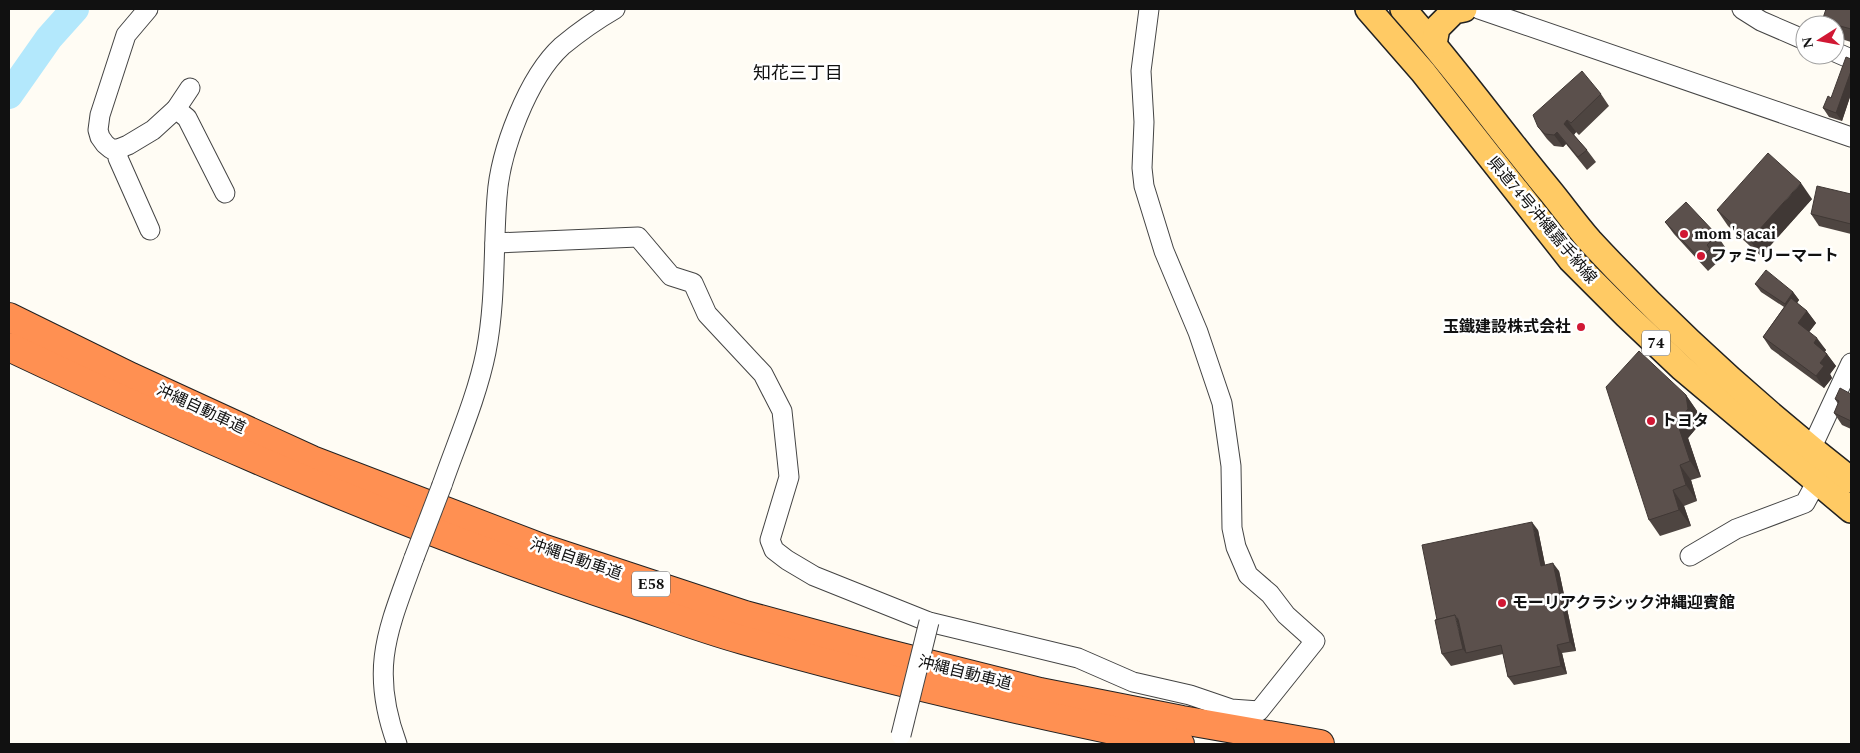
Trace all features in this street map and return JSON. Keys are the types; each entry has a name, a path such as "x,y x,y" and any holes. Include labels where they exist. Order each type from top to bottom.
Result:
{"highway":[{"name":"沖縄自動車道","path":"12,319 140,381 312,460 542,548 736,612 881,652 1040,692 1320,744"},
{"name":"沖縄自動車道","path":"9,347 116,398 302,480 531,570 740,640 1033,714 1180,744"}],"main road":[{"name":"県道74号沖縄嘉手納線","path":"1402,9 1434,44 1590,240 1666,318 1811,449 1851,480"},
{"path":"1434,44 1438,28 1454,11 1478,9"},
{"name":"県道74号沖縄嘉手納線","path":"1376,17 1423,72 1571,260 1682,368 1851,510"}],"street":[{"path":"148,9 126,35 100,115 98,130 100,137 111,149 118,149 128,145 153,130 176,109 190,88"},
{"path":"397,744 388,720 382,686 383,658 390,623 442,485 473,397 486,352 491,309 497,194 506,148 520,108 540,73 561,47 591,24 615,9"},
{"path":"495,243 638,237 670,276 693,283 707,314 763,374 782,411 789,477 770,540 774,550 787,560 814,576 929,622 1078,658 1133,682 1190,694 1231,709 1259,711 1315,641 1286,615 1270,594 1248,575 1236,548 1232,528 1231,466 1222,403 1198,332 1164,252 1144,186 1142,168 1144,122 1141,71 1149,9"},
{"path":"1376,17 1402,9"},
{"path":"1478,9 1851,137"},
{"path":"1742,9 1761,21 1795,36"},
{"path":"176,109 187,118 224,193"},
{"path":"118,149 118,158 150,230"},
{"path":"1690,556 1736,529 1805,502 1817,482 1811,449 1851,363"},
{"path":"901,734 929,622"}],"building":[{"path":"1826,9 1851,9 1851,29 1845,27 1845,15 1824,15"},
{"path":"1846,57 1851,59 1851,71 1836,113 1823,108 1828,96 1831,98 1843,65 1845,65"},
{"path":"1582,71 1601,94 1571,123 1567,120 1564,124 1587,150 1578,157 1557,132 1554,135 1545,134 1538,127 1533,115"},
{"path":"1768,153 1801,183 1750,240 1717,210"},
{"path":"1817,186 1851,194 1851,224 1811,214"},
{"path":"1686,202 1717,235 1707,245 1710,249 1700,259 1665,222"},
{"path":"1766,270 1793,292 1785,304 1755,284"},
{"path":"1791,298 1807,311 1798,323 1817,338 1814,343 1827,354 1820,363 1824,366 1816,376 1763,337"},
{"path":"1639,351 1686,395 1688,409 1677,422 1690,461 1680,465 1686,485 1673,490 1679,510 1649,520 1606,387"},
{"path":"1840,388 1851,394 1851,421 1834,413 1839,401 1835,399"},
{"name":"モーリアクラシック沖縄迎賓館","path":"1532,522 1541,566 1553,563 1570,642 1557,645 1561,666 1508,677 1501,645 1466,653 1458,619 1455,615 1437,620 1422,545"},
{"path":"1455,615 1463,649 1442,654 1435,620"}],"waterway":[{"path":"9,95 49,38 75,9"}],"place":[{"name":"mom's acai","path":"1684,234"},
{"name":"ファミリーマート","path":"1701,256"},
{"name":"玉鐵建設株式会社","path":"1581,327"},
{"name":"トヨタ","path":"1651,421"},
{"name":"モーリアクラシック沖縄迎賓館","path":"1502,603"}],"district":[{"name":"知花三丁目","path":"798,73"}]}
